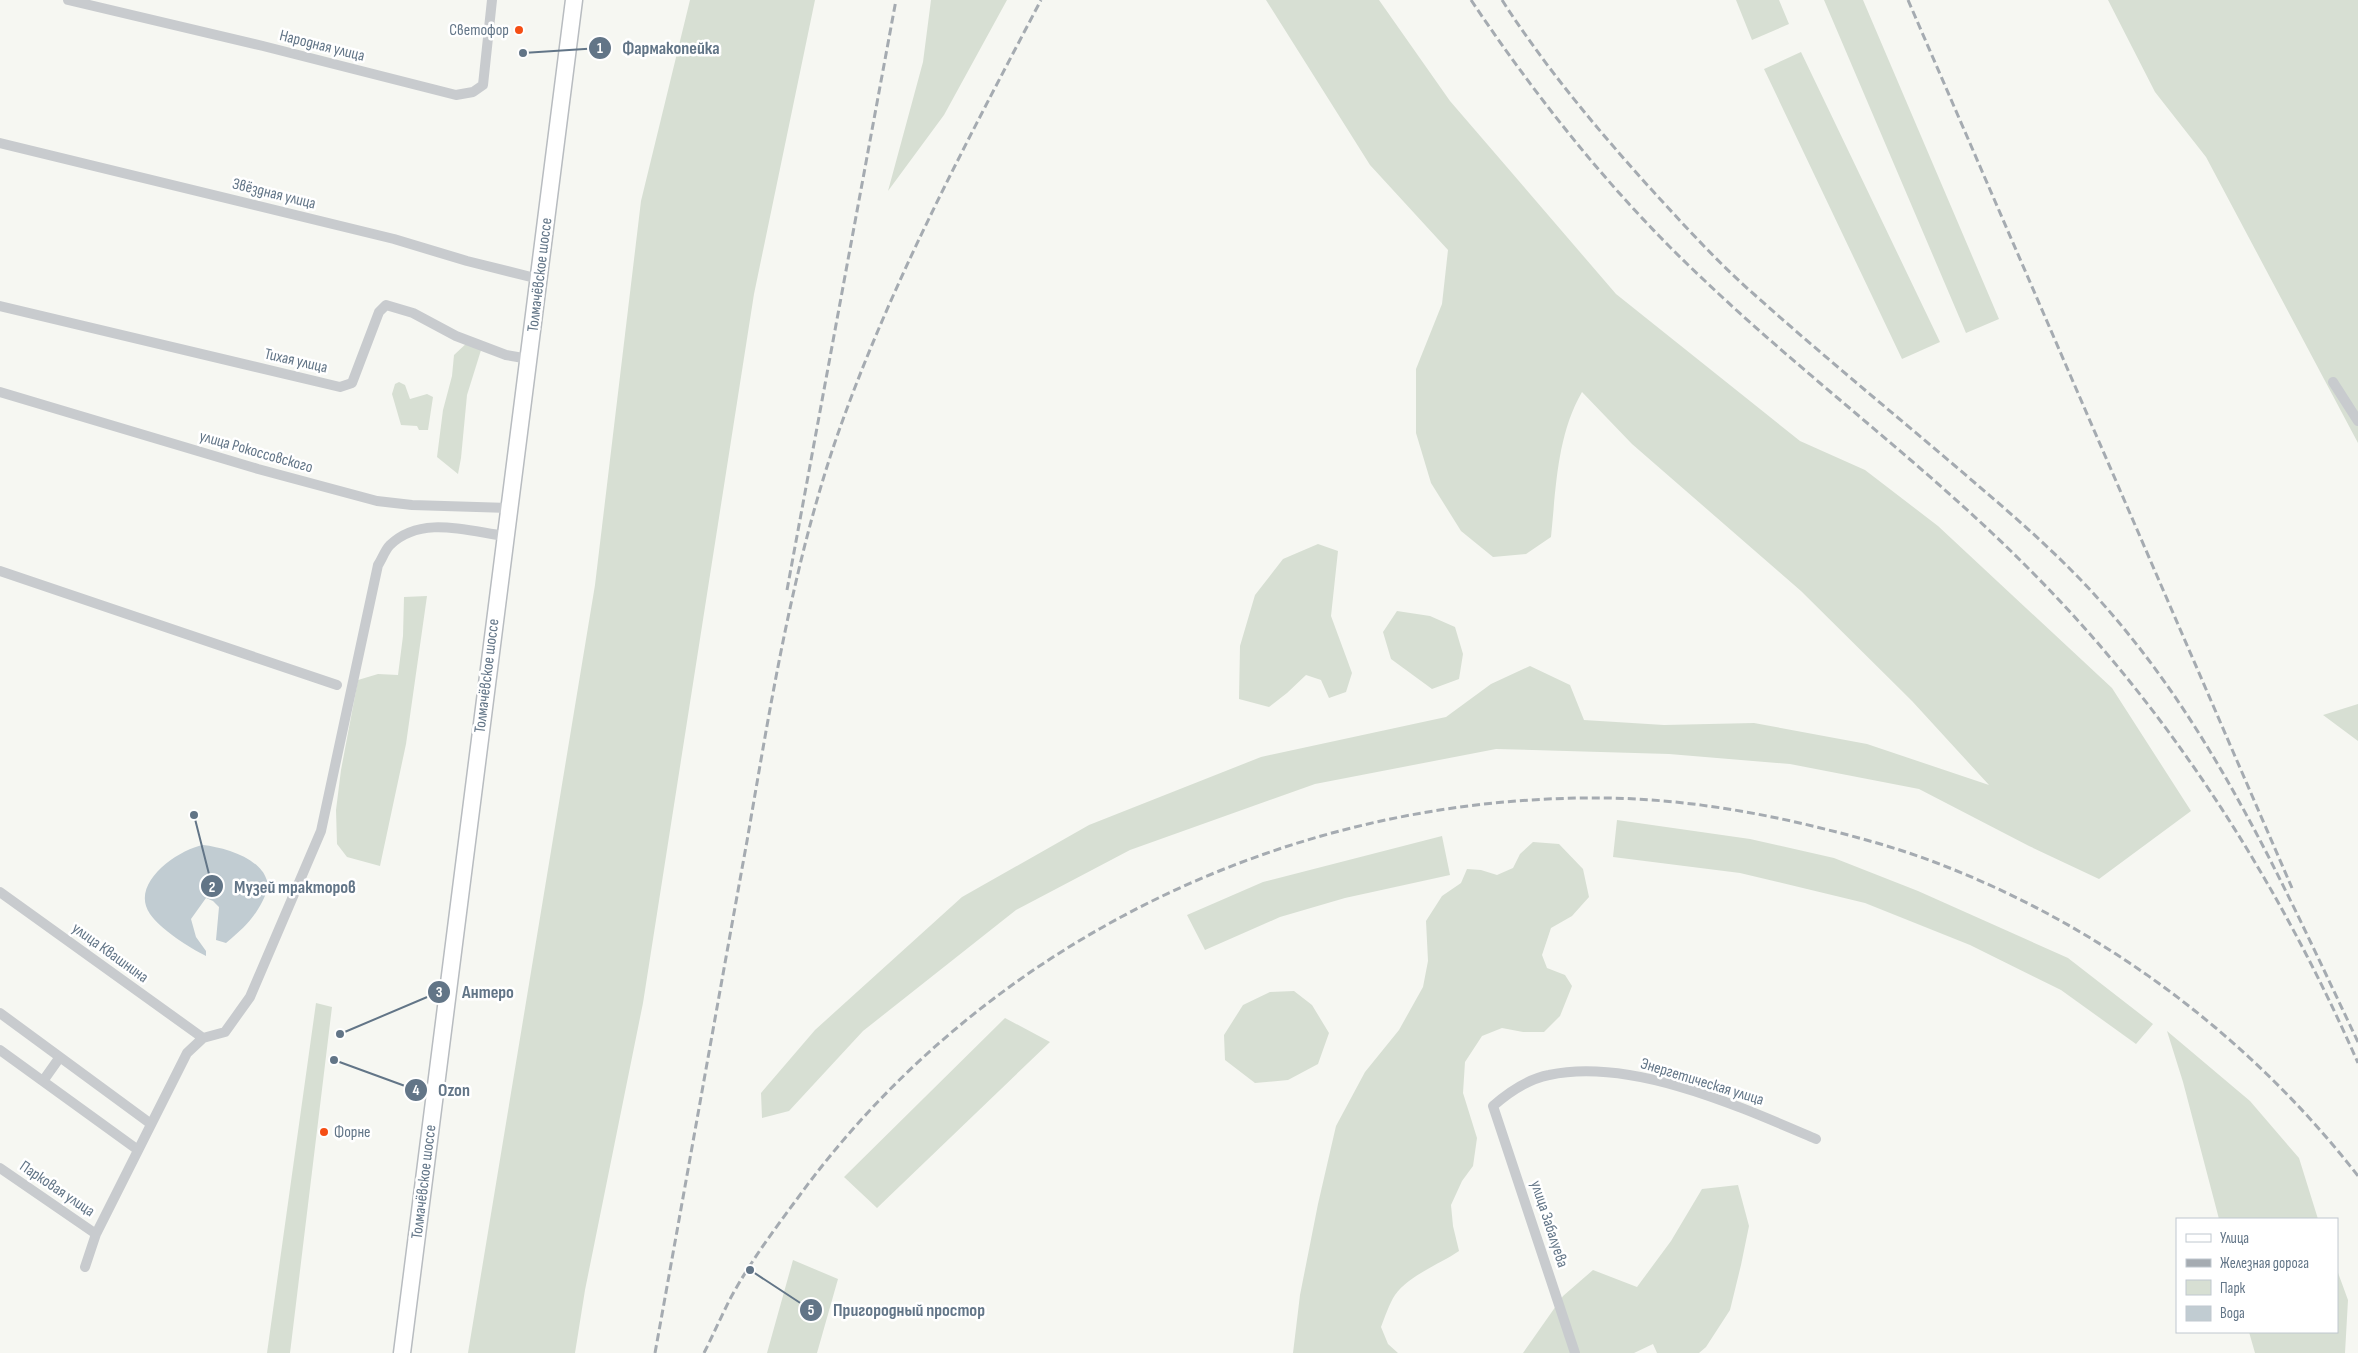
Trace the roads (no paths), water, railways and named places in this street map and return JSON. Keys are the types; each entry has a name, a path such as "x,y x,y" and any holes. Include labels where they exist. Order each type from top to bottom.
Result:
{"main road":[{"name":"Толмачёвское шоссе","path":"402,1353 574,0"}],"street":[{"name":"Народная улица","path":"68,0 263,46 456,95 473,92 483,85 492,0"},
{"name":"Звёздная улица","path":"0,143 394,239 467,261 539,279"},
{"name":"Тихая улица","path":"0,306 340,387 352,383 379,312 386,305 413,313 456,336 506,355 529,359"},
{"path":"2334,382 2358,422"},
{"name":"улица Рокоссовского","path":"0,392 258,470 377,501 412,505 510,508"},
{"path":"85,1267 96,1234 186,1053 203,1038 225,1032 250,997 321,831 350,689 378,565 382,558 390,546 412,530 437,526 505,536"},
{"path":"0,571 337,685"},
{"name":"улица Квашнина","path":"0,892 203,1038"},
{"path":"0,1012 151,1124"},
{"path":"0,1050 138,1150"},
{"path":"43,1081 60,1057"},
{"name":"Энергетическая улица","path":"1493,1106 1513,1089 1548,1075 1592,1071 1641,1076 1742,1108 1816,1139"},
{"name":"улица Забалуева","path":"1493,1106 1575,1353"},
{"name":"Парковая улица","path":"1,1172 96,1234"}],"water":[{"path":"203,845 226,850 250,860 263,872 269,886 252,918 226,943 216,940 219,907 213,901 206,898 191,919 196,937 206,951 206,956 161,926 150,914 145,903 146,891 151,880 159,870 181,854"}],"railway":[{"path":"787,590 896,0"},
{"path":"655,1353 773,691 794,592 819,494 855,387 903,274 956,164 1041,0"},
{"path":"1471,0 1524,75 1580,147 1609,182 1671,248 1744,317 1950,494 1990,531 2080,623 2129,680 2174,739 2256,864 2293,929 2327,995 2358,1063"},
{"path":"1502,0 1536,49 1591,120 1688,230 1780,318 1970,478 2032,533 2076,575 2122,626 2164,681 2202,737 2236,796 2299,918 2358,1042"},
{"path":"1908,0 2292,888"},
{"path":"704,1353 730,1299 762,1248 797,1199 872,1108 957,1027 1051,958 1153,901 1260,855 1373,823 1489,804 1607,798 1657,800 1731,809 1804,824 1883,845 1929,860 1991,886 2052,916 2110,950 2166,988 2218,1030 2268,1076 2315,1124 2358,1176"}],"place":[{"name":"Светофор","path":"519,30"},
{"name":"Фармакопейка","path":"523,53"},
{"name":"Музей тракторов","path":"194,815"},
{"name":"Антеро","path":"340,1034"},
{"name":"Ozon","path":"334,1060"},
{"name":"Форне","path":"324,1132"},
{"name":"Пригородный простор","path":"750,1270"}]}
